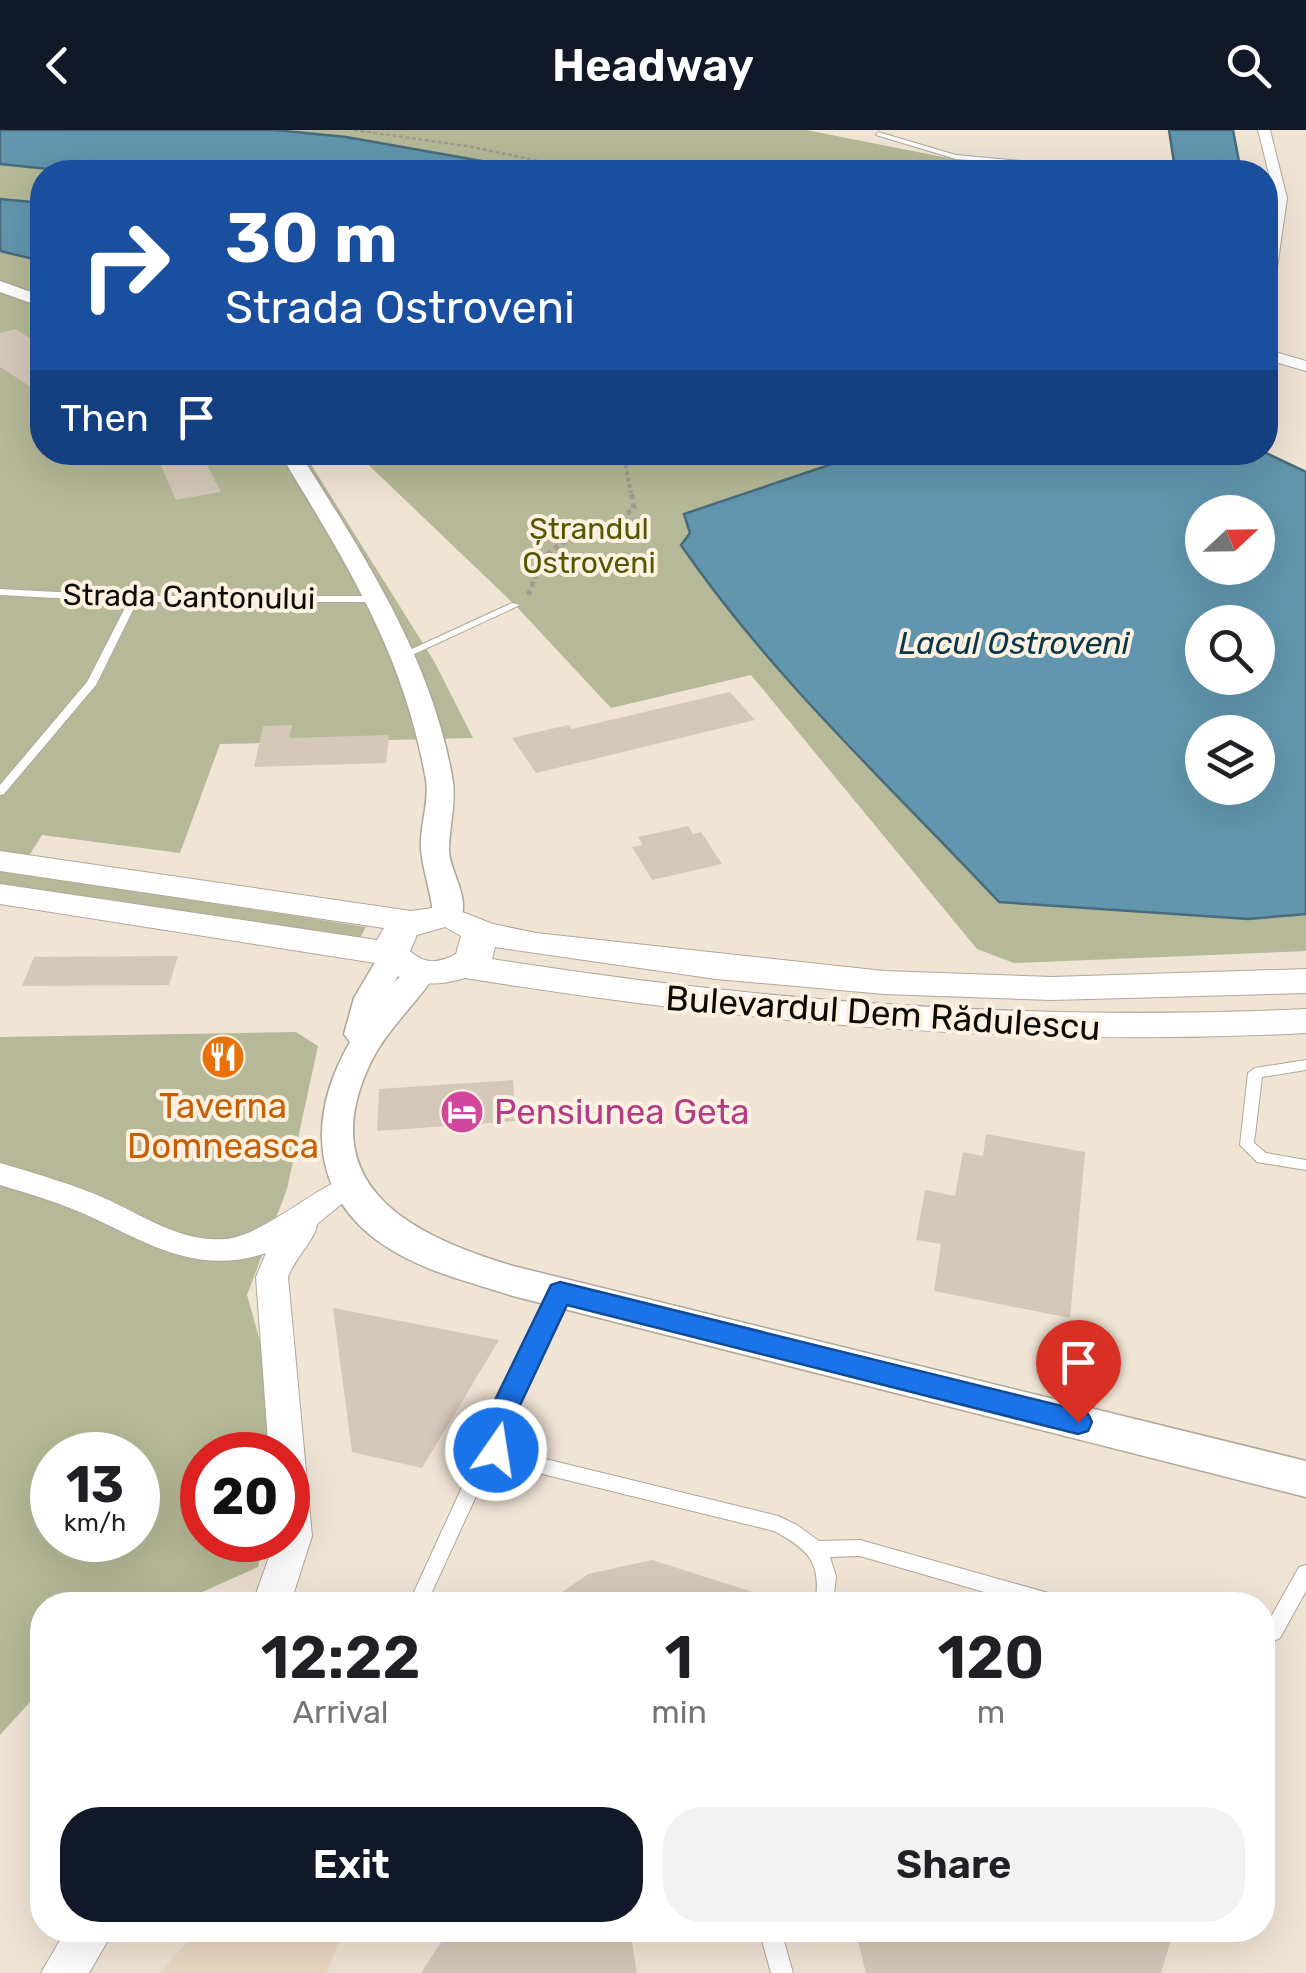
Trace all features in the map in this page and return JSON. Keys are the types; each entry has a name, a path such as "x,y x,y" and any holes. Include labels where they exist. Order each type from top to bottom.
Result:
{"main road":[{"name":"Bulevardul Dem Rădulescu","path":"0,861 439,922 685,964 953,987 1092,992 1306,981"},
{"name":"Bulevardul Dem Rădulescu","path":"0,894 403,961 462,966 674,1000 862,1019 1096,1030 1306,1022"},
{"path":"403,961 395,936 439,922 481,946 462,966"}],"street":[{"path":"1264,130 1269,160"},
{"path":"0,286 30,297"},
{"path":"1278,358 1306,366"},
{"path":"297,465 378,599 406,654 440,786 429,895 439,922"},
{"path":"403,961 397,997 351,1062 336,1127 338,1155 350,1185 371,1215 396,1235 433,1254 560,1292 1306,1479"},
{"path":"0,1174 62,1192 176,1247 199,1251 238,1249 270,1239 350,1185"},
{"path":"284,1432 272,1277 283,1248 350,1185"},
{"path":"275,1592 285,1562"},
{"path":"63,1973 84,1942"}],"lane":[{"path":"878,134 956,156 1002,160"},
{"name":"Strada Cantonului","path":"0,592 134,598 378,599"},
{"path":"0,792 92,684 134,598"},
{"path":"406,654 515,605"},
{"path":"1306,1066 1255,1073 1247,1145 1262,1158 1306,1165"},
{"path":"424,1592 560,1292"},
{"path":"493,1433 496,1450 514,1458 778,1524 818,1550 828,1567 825,1592"},
{"path":"818,1550 860,1548 1014,1592"},
{"path":"1275,1628 1306,1573"},
{"path":"773,1942 782,1973"}],"path":[{"path":"354,130 534,160"},
{"path":"515,605 531,593 544,559 556,547 624,520 634,508 626,465"}],"shaded area":[{"path":"187,1942 339,1942 327,1973 159,1973"}],"green space":[{"path":"275,130 806,130 958,160 476,160 346,137"},
{"path":"0,164 30,167 30,202 0,199"},
{"path":"0,251 30,258 30,465 311,465 434,661 473,738 220,744 180,853 42,835 18,873 366,927 359,940 0,902"},
{"name":"Ștrandul Ostroveni","path":"369,465 840,465 777,669 999,902 1248,919 1306,914 1306,951 1014,963 977,949 751,675 611,708 515,605"},
{"path":"296,1032 318,1046 287,1189 247,1295 265,1359 273,1432 180,1432 180,1562 259,1562 258,1567 202,1592 30,1592 30,1702 0,1735 0,1037"}],"water":[{"path":"0,130 275,130 346,137 476,160 30,160 30,167 0,164"},
{"path":"1169,130 1233,130 1239,160 1174,160"},
{"path":"0,199 30,202 30,258 0,251"},
{"name":"Lacul Ostroveni","path":"1278,459 1306,472 1306,914 1248,919 999,902 753,640 681,545 690,533 684,514 829,465 1278,465"}],"building":[{"path":"16,329 30,338 30,386 0,367 0,333"},
{"path":"161,465 207,465 221,492 176,500"},
{"path":"730,692 755,720 536,773 512,738 568,725 572,729"},
{"path":"292,725 289,738 389,735 386,763 254,767 263,726"},
{"path":"688,826 693,834 701,832 722,864 652,880 632,847 643,845 638,837"},
{"path":"178,956 169,985 22,986 34,957"},
{"path":"513,1080 516,1121 377,1131 379,1089"},
{"path":"986,1134 1085,1152 1070,1318 934,1291 941,1244 916,1240 925,1190 955,1196 963,1152 983,1156"},
{"path":"333,1308 499,1340 422,1468 352,1452"},
{"path":"652,1560 753,1592 562,1592 588,1574"},
{"path":"441,1942 632,1942 637,1973 421,1973"},
{"path":"858,1942 1170,1942 1161,1973 866,1973"}],"place":[{"name":"Taverna Domneasca","path":"223,1057"},
{"name":"Pensiunea Geta","path":"462,1112"}],"route":[{"path":"496,1450 493,1433 560,1292 1078,1422"}]}
